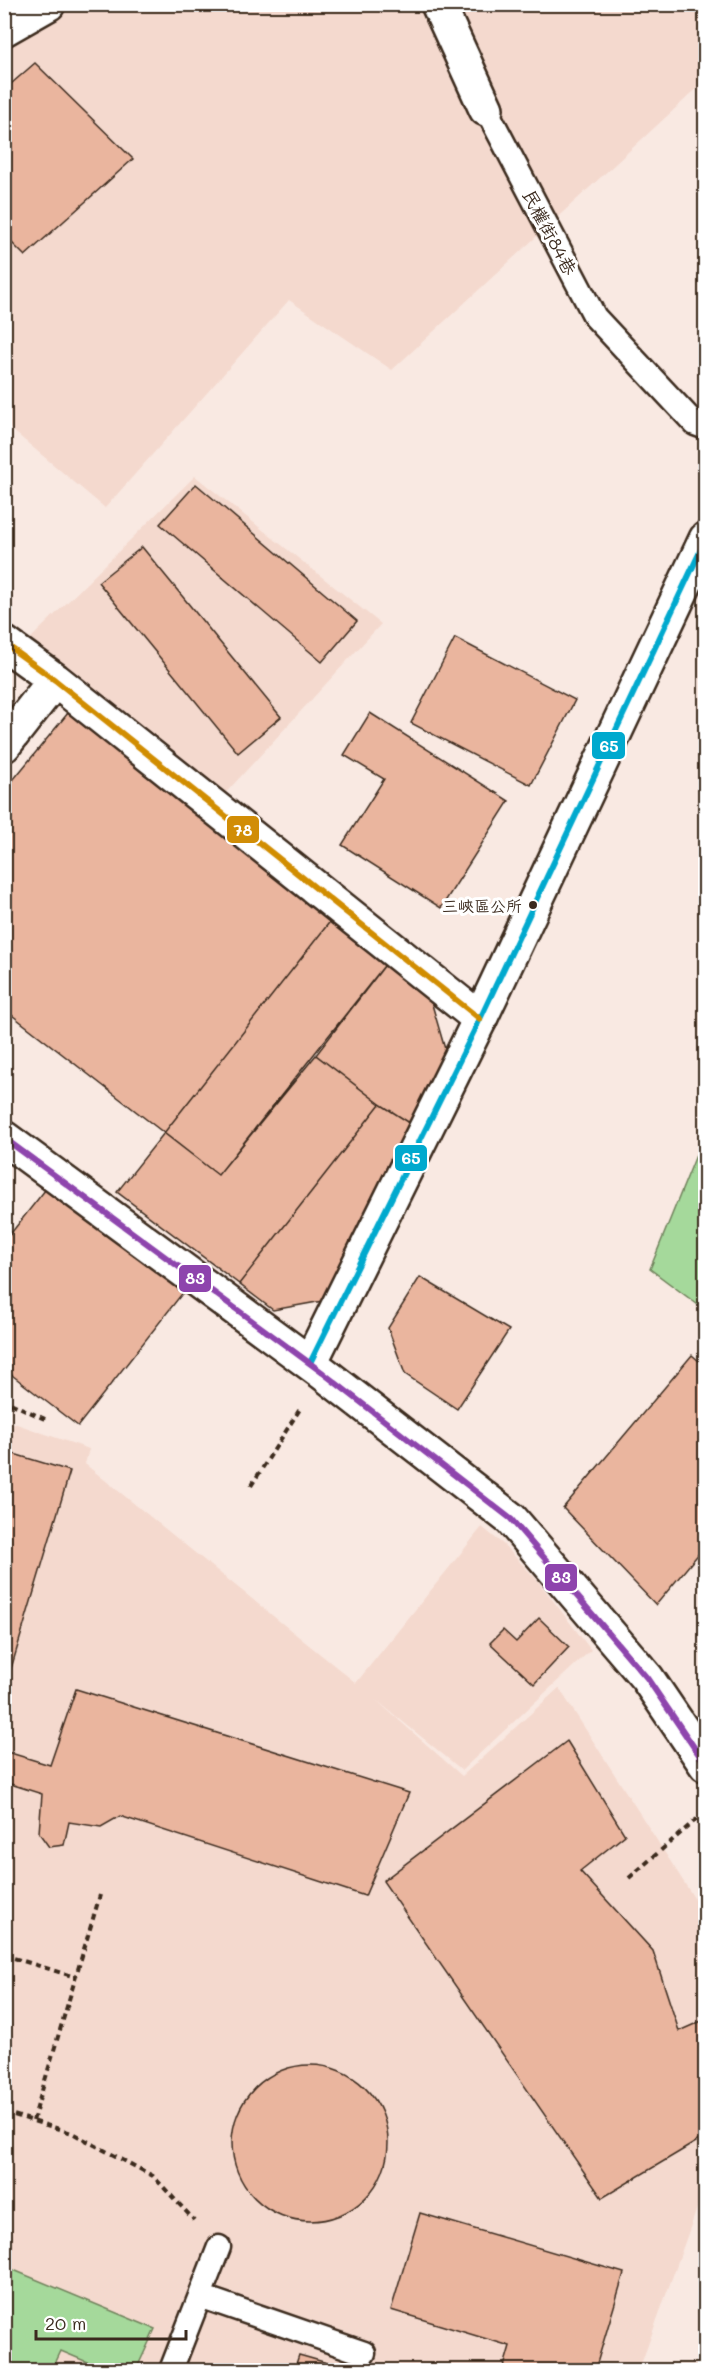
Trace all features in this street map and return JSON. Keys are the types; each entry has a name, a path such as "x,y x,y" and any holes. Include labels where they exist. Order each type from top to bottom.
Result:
{"street":[{"path":"4,29 48,4"},
{"name":"民權街84巷","path":"438,4 486,109"},
{"path":"316,1368 705,539"},
{"path":"4,643 55,680 480,1019"},
{"path":"4,745 55,680"},
{"path":"4,1137 316,1368 512,1519 647,1678 705,1765"}],"lane":[{"name":"民權街84巷","path":"486,109 595,317 695,424 705,428"},
{"path":"171,2370 219,2247"},
{"path":"200,2296 364,2353"}],"path":[{"path":"251,1486 316,1368"},
{"path":"4,1396 8,1402 47,1420"},
{"path":"629,1878 705,1811"},
{"path":"33,2121 100,1895"},
{"path":"4,1955 75,1977"},
{"path":"4,2112 72,2133 153,2176 219,2247"}],"shaded area":[{"path":"4,5 705,5 705,81 392,370 289,300 105,508 5,424"},
{"path":"195,476 381,624 220,799 24,645"},
{"path":"5,1420 89,1449 85,1464 356,1683 482,1527 504,1545 538,1581 591,1650 462,1770 375,1699 462,1776 559,1688 705,1915 705,2197 700,2200 639,2370 5,2370"}],"green space":[{"path":"705,1133 705,1310 650,1269"},
{"path":"4,2266 155,2329 136,2370 106,2370 61,2351 52,2370 5,2370"}],"building":[{"path":"35,63 133,159 25,256 4,235 4,90"},
{"path":"196,484 357,621 322,662 160,524"},
{"path":"142,547 281,717 238,753 98,582"},
{"path":"455,638 575,700 531,785 411,723"},
{"path":"68,713 332,919 164,1133 4,1009 4,791"},
{"path":"370,713 509,801 441,908 342,845 384,779 344,755"},
{"path":"332,919 388,961 218,1175 164,1133"},
{"path":"388,961 429,994 447,1056 413,1125 380,1104 316,1055"},
{"path":"316,1055 380,1104 239,1284 117,1192 164,1133 218,1175"},
{"path":"380,1104 413,1125 328,1300 273,1310 239,1284"},
{"path":"49,1185 185,1290 78,1426 4,1369 4,1242"},
{"path":"420,1277 509,1330 457,1409 405,1374 388,1328"},
{"path":"692,1355 706,1367 706,1545 656,1605 563,1508"},
{"path":"4,1451 70,1471 4,1692"},
{"path":"539,1618 569,1647 534,1684 490,1643 503,1630 516,1642"},
{"path":"76,1689 409,1793 365,1896 120,1816 101,1827 69,1822 64,1845 49,1847 39,1833 42,1794 4,1782 4,1751 50,1765"},
{"path":"567,1741 625,1835 580,1871 653,1951 679,2031 706,2019 706,2136 602,2198 383,1881"},
{"path":"310,2065 325,2066 340,2071 365,2088 382,2113 387,2128 387,2158 382,2173 365,2198 340,2215 325,2220 310,2221 295,2220 280,2215 255,2198 238,2173 233,2158 232,2143 233,2128 238,2113 255,2088 280,2071 295,2066"},
{"path":"420,2213 624,2273 595,2370 503,2370 510,2346 391,2310"},
{"path":"299,2355 352,2370 294,2370"}],"transit line":[{"name":"65","path":"310,1363 480,1019 706,539"},
{"name":"78","path":"4,643 55,680 480,1019"},
{"name":"83","path":"4,1138 323,1373 511,1519 647,1678 706,1765"}],"place":[{"name":"三峽區公所","path":"533,905"}]}
